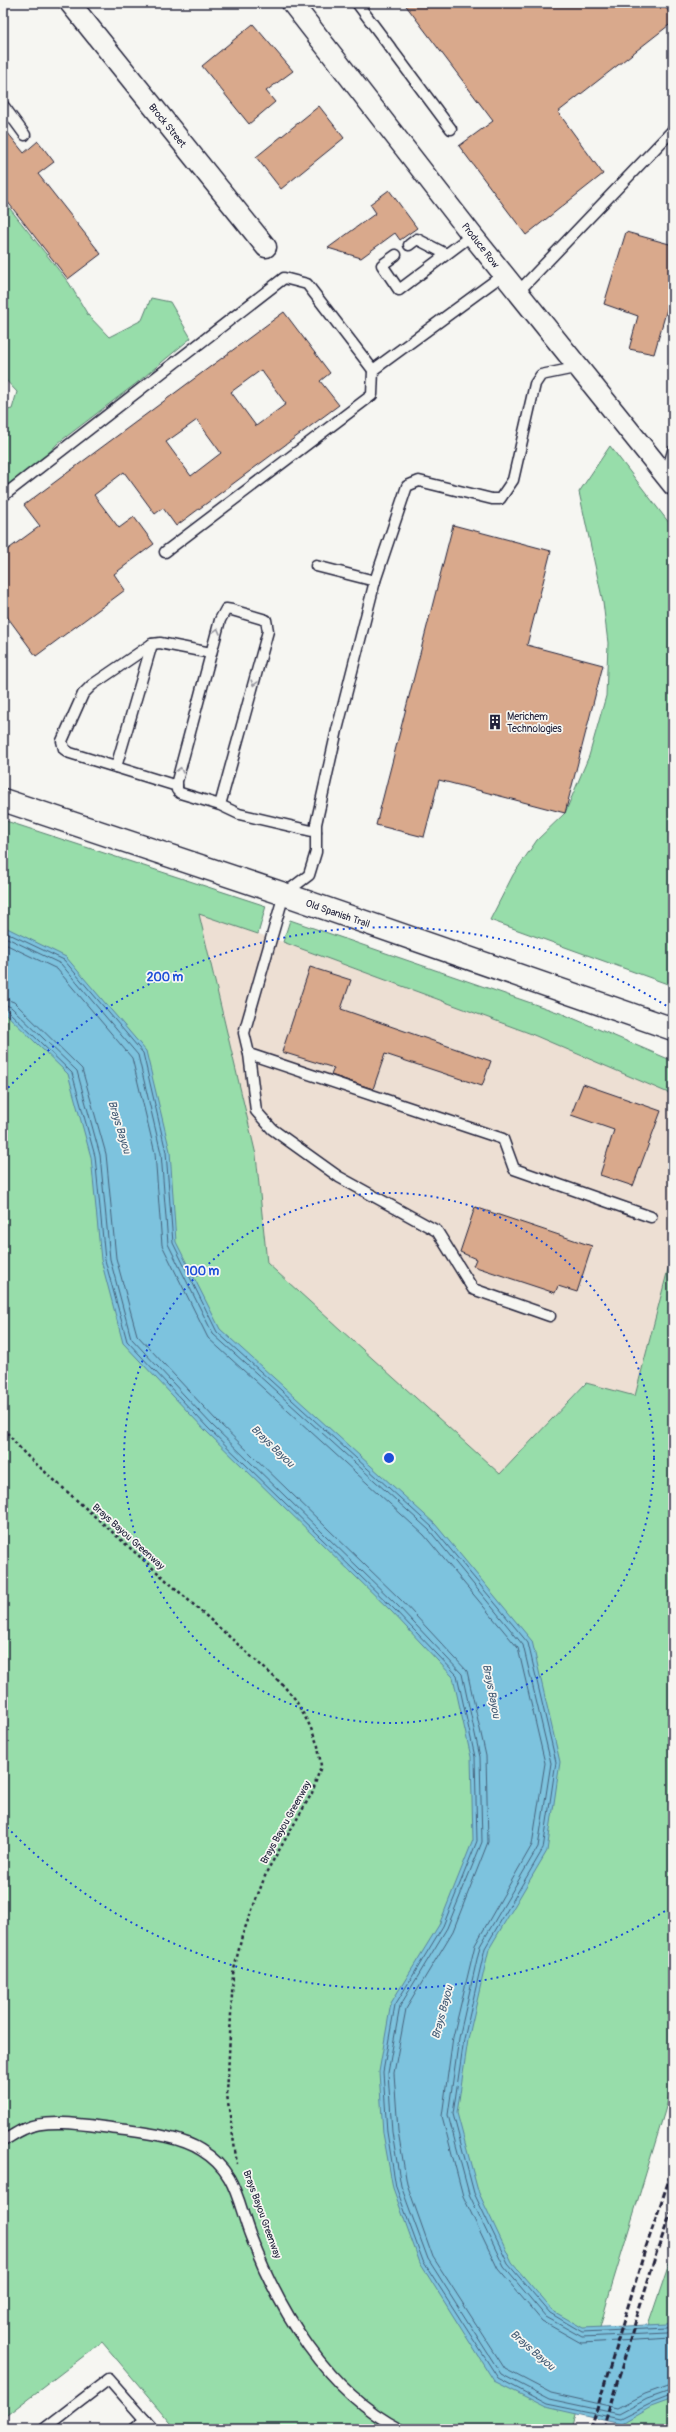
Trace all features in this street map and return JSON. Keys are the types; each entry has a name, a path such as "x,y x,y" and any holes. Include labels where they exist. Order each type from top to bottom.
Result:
{"main road":[{"name":"Old Spanish Trail","path":"3,800 284,894 673,1029"}],"street":[{"name":"Brock Street","path":"70,3 266,248"},
{"name":"Produce Row","path":"292,3 472,235 671,476"}],"lane":[{"path":"357,3 451,129"},
{"path":"3,105 25,135"},
{"path":"519,291 673,130"},
{"path":"396,255 382,265 399,290 472,235"},
{"path":"409,245 417,239 446,254"},
{"path":"373,370 504,274"},
{"path":"3,496 284,278 307,284 373,370 372,395 165,552"},
{"path":"550,1316 473,1289 437,1231 339,1177 272,1130 256,1111 249,1054 244,1033 284,894 309,875 316,852 316,824 337,730 375,581 407,486 419,481 492,499 500,499 513,480 535,384 541,375 580,367"},
{"path":"671,476 673,451"},
{"path":"316,566 375,581"},
{"path":"220,805 268,631 266,620 257,616 226,609 220,620 177,786 180,793 220,805 239,814 316,832"},
{"path":"177,786 70,753 64,749 62,741 84,694 92,685 152,644 160,643 211,653"},
{"path":"116,767 152,644"},
{"path":"249,1054 503,1139 514,1170 651,1217"},
{"path":"3,2141 25,2128 43,2123 96,2126 144,2133 189,2144 201,2150 225,2169 232,2181 251,2236 292,2320 331,2375 356,2400 400,2429"},
{"path":"44,2429 109,2379 153,2429"},
{"path":"133,2429 145,2420"}],"path":[{"name":"Brays Bayou Greenway","path":"3,1428 24,1454 281,1683 302,1710 318,1746 321,1766 312,1793 267,1871 242,1936 233,1974 227,2095 238,2169"},
{"path":"3,1440 8,1436"}],"shaded area":[{"path":"199,914 283,942 529,1033 673,1095 673,1250 635,1396 585,1383 500,1475 267,1263 256,1155"}],"green space":[{"path":"3,200 69,283 88,315 109,337 142,320 151,298 170,302 191,338 138,382 58,443 27,476 3,490 3,411 12,409 17,392 3,377"},
{"path":"610,446 673,528 673,986 490,920 513,875 537,840 565,813 589,756 606,696 608,643 603,602 579,492"},
{"path":"3,820 266,906 258,934 199,914 256,1155 267,1263 500,1474 586,1383 635,1396 673,1250 673,2084 609,2295 572,2429 176,2429 102,2342 3,2418"},
{"path":"290,920 563,1014 673,1061 673,1095 529,1033 283,942"},
{"path":"673,2252 673,2429 613,2429"}],"water":[{"name":"Brays Bayou","path":"3,926 66,957 146,1051 170,1151 176,1242 220,1329 435,1524 532,1641 560,1762 547,1851 489,1949 468,2040 457,2113 478,2191 512,2263 553,2311 583,2328 667,2324 673,2320 673,2399 651,2407 621,2424 546,2407 494,2381 420,2263 393,2188 383,2133 379,2072 391,2003 439,1925 473,1840 471,1757 453,1677 392,1612 206,1431 123,1343 101,1260 91,1157 68,1074 3,1011"}],"building":[{"path":"404,3 662,3 673,17 673,22 558,112 603,174 526,235 459,146 493,121"},
{"path":"253,24 293,71 266,91 275,102 249,124 202,66"},
{"path":"319,106 344,138 281,189 256,157"},
{"path":"3,127 24,153 38,141 54,162 38,174 101,254 68,279 3,196"},
{"path":"389,190 417,228 400,240 395,233 361,258 328,248 376,213 370,204"},
{"path":"626,232 673,245 673,288 654,354 629,349 638,316 604,304"},
{"path":"284,312 330,373 320,381 339,405 176,526 163,508 155,514 124,472 94,495 119,528 134,517 154,544 114,574 125,590 36,656 3,611 3,553 40,526 24,505","holes":["261,370 286,404 256,426 231,392","197,420 221,453 191,476 166,442"]},
{"name":"Merichem Technologies","path":"453,525 551,551 527,645 603,665 565,813 439,780 424,837 376,825"},
{"path":"310,967 351,980 341,1009 491,1061 482,1086 385,1054 373,1089 331,1075 334,1068 282,1052"},
{"path":"583,1084 661,1111 633,1186 600,1175 614,1130 571,1115"},
{"path":"475,1207 592,1246 577,1292 558,1286 555,1293 473,1266 476,1259 460,1252"}],"railway":[{"path":"591,2429 645,2250 673,2168"},
{"path":"603,2429 656,2254 673,2207"}],"place":[{"name":"Merichem Technologies","path":"495,722"}]}
